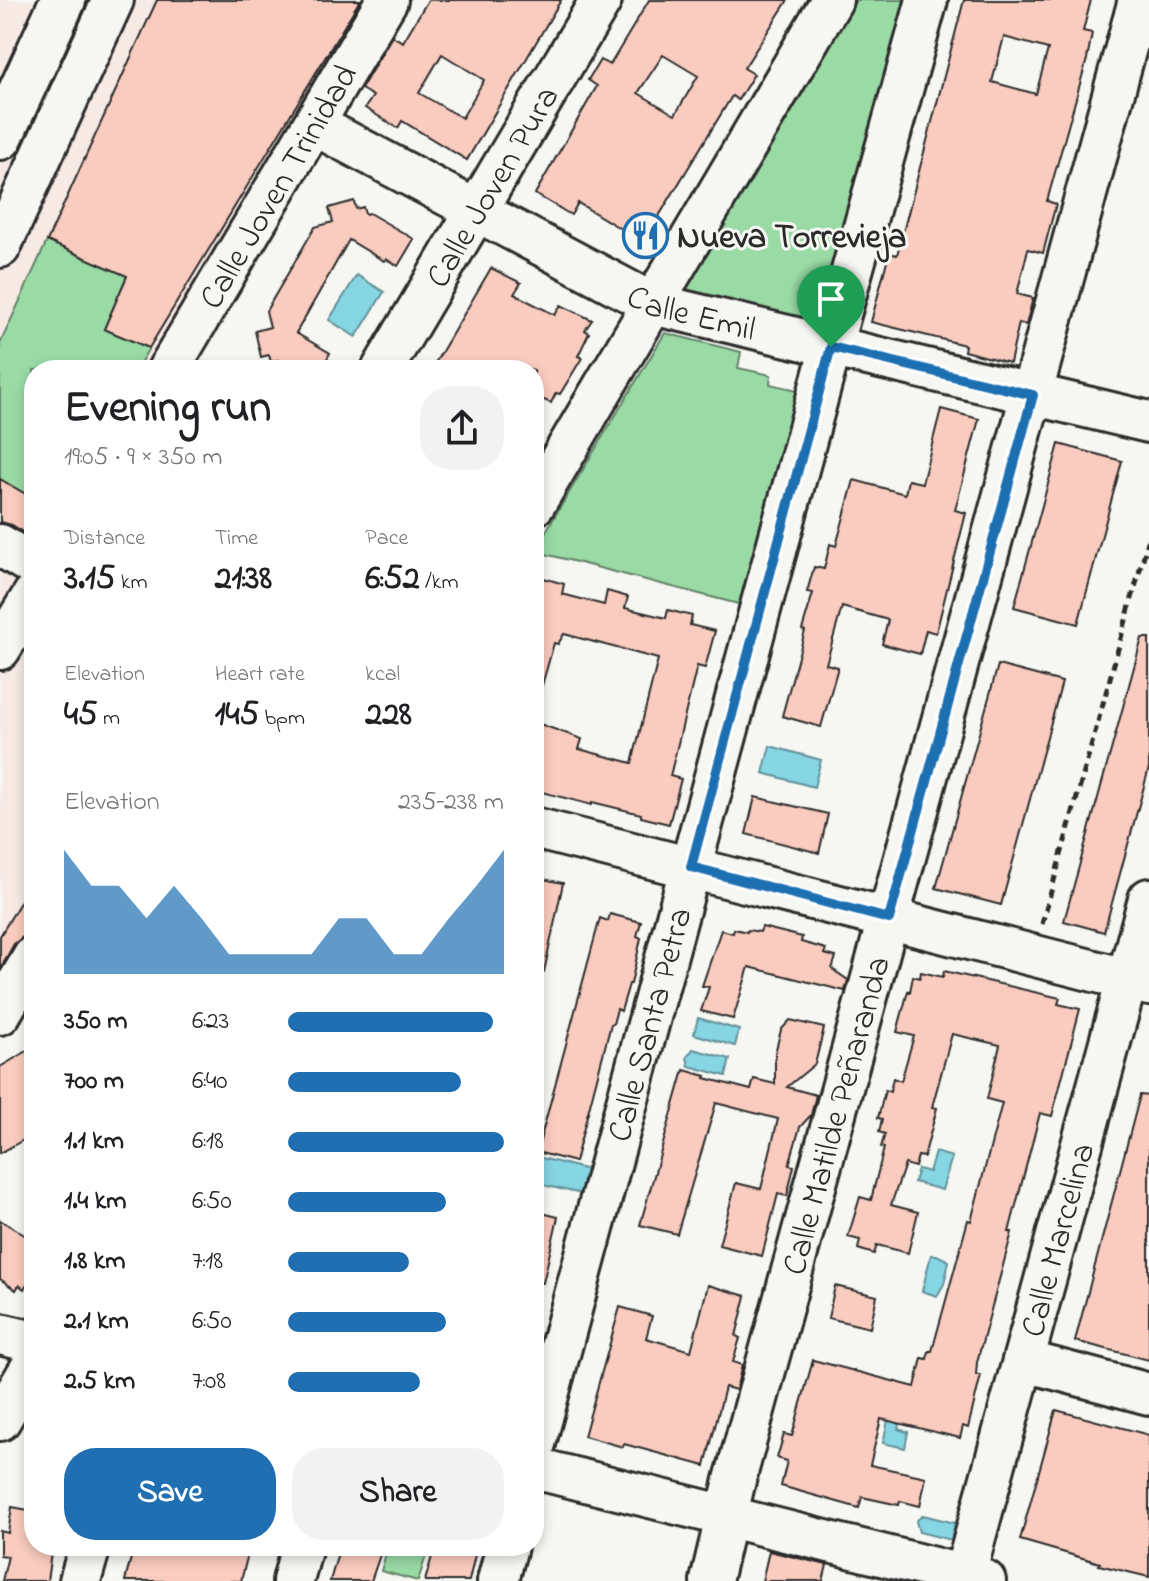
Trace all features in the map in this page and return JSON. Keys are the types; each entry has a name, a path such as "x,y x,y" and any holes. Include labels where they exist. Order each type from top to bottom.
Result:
{"main road":[{"path":"0,67 30,0"},
{"path":"0,137 63,0"}],"street":[{"path":"0,247 113,0"},
{"name":"Calle Joven Trinidad","path":"174,360 387,0"},
{"name":"Calle Joven Pura","path":"388,360 601,0"},
{"path":"544,488 832,0"},
{"name":"Calle Santa Petra","path":"544,1410 927,0"},
{"name":"Calle Matilde Peñaranda","path":"711,1581 1139,0"},
{"name":"Calle Emil","path":"315,125 653,304 1149,422"},
{"path":"0,545 24,560"},
{"path":"0,649 24,610"},
{"path":"544,830 1138,982"},
{"name":"Calle Marcelina","path":"971,1579 1025,1361 1138,982 1149,899"},
{"path":"0,1014 24,973"},
{"path":"0,1334 24,1340"},
{"path":"1025,1361 1149,1394"},
{"path":"0,1420 24,1380"},
{"path":"544,1470 971,1579"},
{"path":"80,1581 87,1556"},
{"path":"293,1581 299,1556"},
{"path":"498,1581 504,1556"}],"path":[{"path":"1033,956 1149,537"}],"shaded area":[{"path":"0,0 373,0 156,360 24,360 24,943 0,984"}],"green space":[{"path":"856,0 913,0 825,325 683,293"},
{"path":"47,241 127,276 104,329 149,348 142,360 24,360 24,493 0,479 0,344"},
{"path":"665,333 741,352 738,368 771,375 770,384 807,392 746,606 544,554 544,534"},
{"path":"385,1556 426,1556 418,1581 381,1571"}],"water":[{"path":"357,275 384,292 356,337 329,320"},
{"path":"770,746 821,760 814,787 763,773"},
{"path":"698,1018 739,1030 735,1046 694,1034"},
{"path":"693,1049 730,1059 726,1076 689,1066 687,1057"},
{"path":"935,1152 952,1157 942,1190 914,1182 918,1169 929,1172"},
{"path":"544,1159 588,1170 582,1194 544,1185"},
{"path":"931,1255 949,1261 944,1284 937,1296 922,1291"},
{"path":"890,1411 902,1413 898,1429 908,1432 905,1448 883,1443"},
{"path":"923,1515 955,1523 951,1540 919,1532 916,1521"}],"building":[{"path":"157,0 360,0 149,348 104,329 127,276 47,241"},
{"path":"428,0 561,0 467,160 402,121 398,128 365,108 373,96 361,89 392,36 403,42","holes":["442,54 484,80 462,118 419,93"]},
{"path":"649,0 788,0 744,68 754,74 738,100 732,96 656,221 664,226 651,247 578,203 571,215 535,194 597,86 588,80 600,60 610,65","holes":["663,55 698,76 675,115 638,93"]},
{"path":"964,0 1091,0 1083,31 1092,33 1087,59 1047,201 1056,204 1043,253 1028,249 1017,294 1033,298 1026,325 1019,323 1010,363 964,351 965,345 871,322 889,253 897,255","holes":["1004,37 1048,49 1036,94 992,82"]},
{"path":"354,201 356,209 363,207 365,214 369,213 414,239 398,266 349,240 296,333 330,353 326,360 270,360 269,355 261,357 255,331 270,327 266,311 315,227 333,222 329,208"},
{"path":"491,268 521,283 514,294 555,315 561,305 592,320 585,330 589,333 578,356 582,358 551,403 544,400 544,360 437,360"},
{"path":"941,409 979,419 955,510 966,513 936,633 926,630 920,654 882,644 888,620 842,607 826,664 838,667 821,727 782,716 805,631 802,630 813,593 807,592 814,567 824,569 830,544 836,546 854,480 905,494 908,480 922,483"},
{"path":"1059,444 1122,461 1078,624 1014,607"},
{"path":"0,479 24,493 24,533 0,522"},
{"path":"544,578 564,584 562,594 604,605 607,591 628,597 625,608 666,618 668,610 692,616 690,625 715,631 705,668 697,666 670,776 681,779 669,824 641,817 641,814 544,793 544,726 582,739 579,749 632,763 658,659 564,634 558,644 554,643 544,678"},
{"path":"1142,638 1149,638 1149,768 1104,932 1064,921"},
{"path":"998,665 1062,682 1001,905 936,888"},
{"path":"755,797 828,814 819,853 746,834"},
{"path":"544,879 563,883 544,972"},
{"path":"24,896 24,936 14,944 0,969 0,936"},
{"path":"610,914 641,922 637,936 641,938 631,984 621,1011 617,1009 611,1024 575,1162 544,1154 544,1126 600,918 608,921"},
{"path":"762,927 802,937 801,942 826,949 824,954 836,957 832,969 848,980 845,991 749,967 733,1019 701,1011 709,987 702,986 721,930 760,932"},
{"path":"944,971 1060,998 1058,1004 1080,1009 1052,1116 1040,1113 977,1362 976,1375 981,1375 968,1428 963,1426 960,1438 881,1419 870,1465 926,1477 920,1506 862,1497 859,1508 781,1486 787,1461 777,1458 784,1434 792,1436 813,1360 915,1387 922,1358 927,1359 929,1351 932,1351 1002,1103 987,1099 1000,1045 952,1034 932,1107 937,1108 924,1157 918,1156 915,1167 905,1164 891,1205 918,1212 908,1253 877,1245 874,1254 858,1249 860,1240 848,1237 860,1197 871,1200 884,1148 881,1147 885,1134 879,1132 882,1119 878,1118 885,1090 890,1092 893,1078 901,1081 914,1036 897,1032 913,976 920,978 921,972 943,977"},
{"path":"790,1020 824,1028 815,1064 787,1087 816,1095 811,1115 800,1127 789,1165 794,1166 787,1196 778,1194 762,1256 719,1245 736,1183 761,1189 778,1119 716,1103 677,1234 640,1225 684,1070 751,1090 754,1079 775,1084 775,1053 781,1030"},
{"path":"24,1053 24,1140 0,1153 0,1067"},
{"path":"1140,1095 1149,1096 1149,1360 1075,1341"},
{"path":"544,1214 558,1217 544,1279"},
{"path":"0,1220 24,1235 24,1289 19,1285 16,1290 0,1279"},
{"path":"708,1285 746,1296 733,1362 742,1365 736,1390 725,1387 705,1466 584,1436 620,1307 652,1316 646,1338 691,1351"},
{"path":"835,1286 877,1296 870,1328 828,1318"},
{"path":"1056,1410 1149,1435 1149,1577 1020,1540"},
{"path":"12,1507 24,1509 24,1556 51,1556 47,1581 2,1581 8,1556 0,1555 0,1531 8,1533"},
{"path":"769,1551 827,1565 823,1581 762,1581"},
{"path":"131,1556 247,1556 241,1581 125,1581"},
{"path":"337,1556 380,1556 371,1581 330,1581"},
{"path":"432,1556 475,1556 469,1581 425,1581"}],"place":[{"name":"Nueva Torrevieja","path":"646,235"}],"route":[{"path":"831,347 1033,395 889,919 691,867 831,347"}]}
